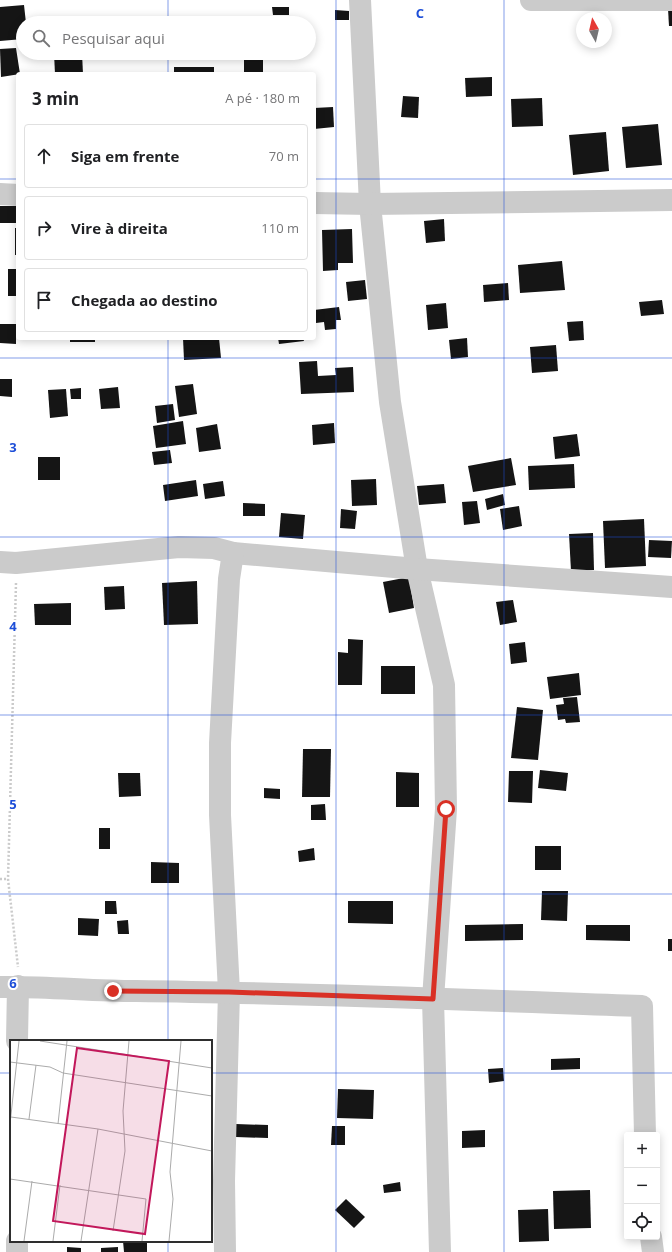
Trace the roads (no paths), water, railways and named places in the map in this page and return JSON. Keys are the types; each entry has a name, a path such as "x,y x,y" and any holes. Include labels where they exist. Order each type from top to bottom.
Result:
{"street":[{"path":"360,0 370,204 390,402 417,569 444,686 446,809 433,999 440,1252"},
{"path":"531,0 672,0"},
{"path":"0,194 16,195"},
{"path":"316,203 370,204 672,200"},
{"path":"8,562 179,547 214,548 233,554 672,587"},
{"path":"225,1252 224,1181 229,992 220,815 220,743 229,579 233,554"},
{"path":"17,1040 9,987 113,991 229,992 642,1006 645,1132"},
{"path":"651,1240 652,1252"}]}
